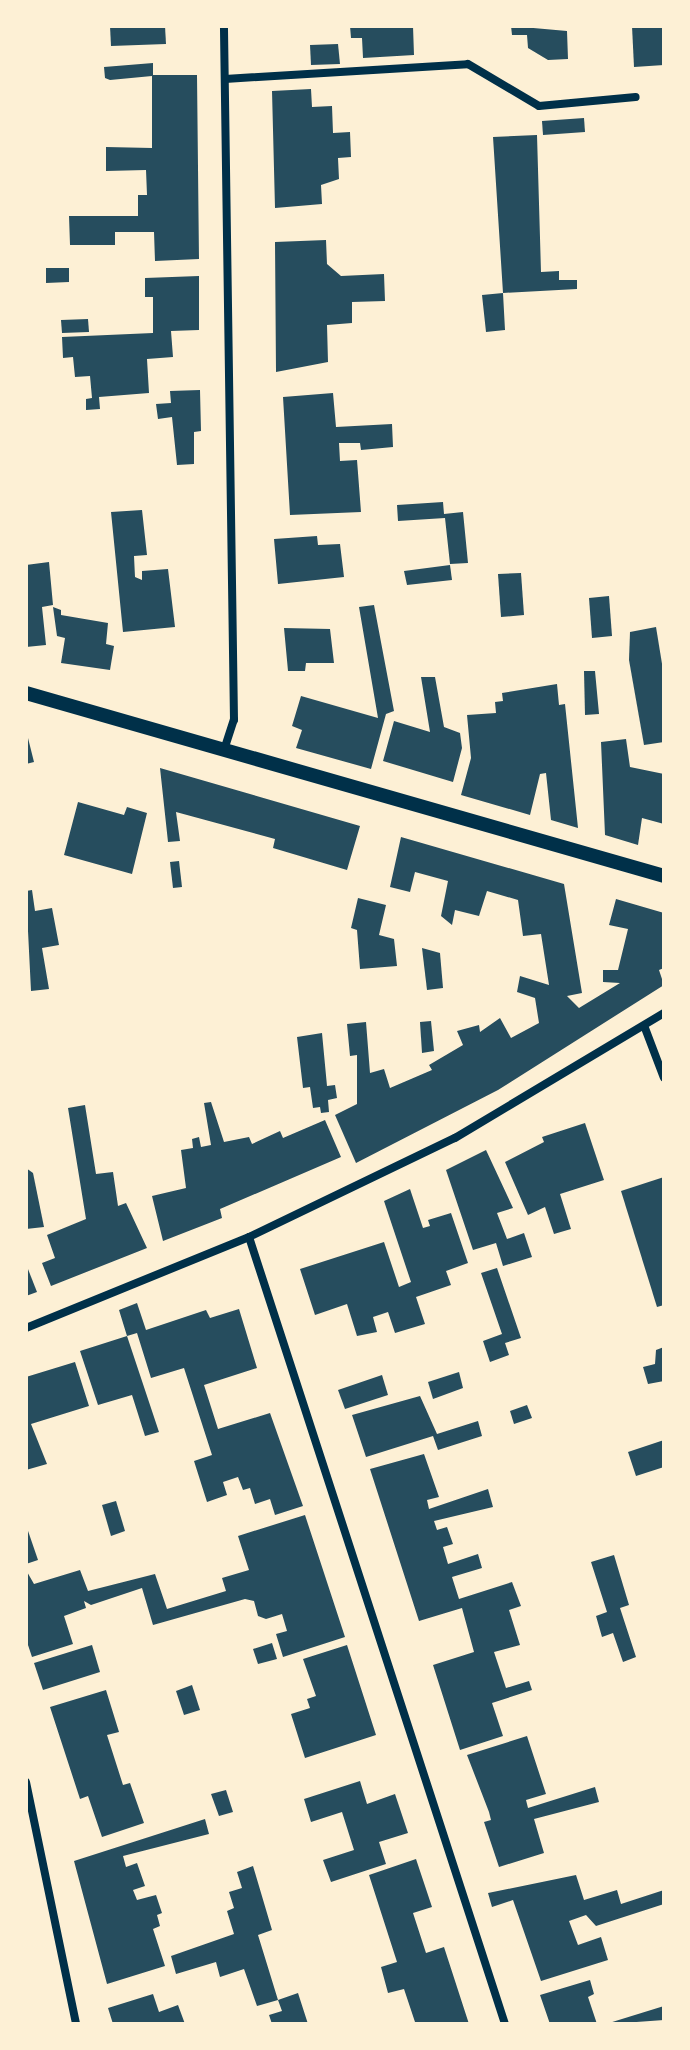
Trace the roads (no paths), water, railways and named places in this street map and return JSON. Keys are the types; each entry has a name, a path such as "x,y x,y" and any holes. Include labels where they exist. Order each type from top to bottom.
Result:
{"street":[{"path":"224,26 234,720 224,750"},
{"path":"225,79 468,64 539,106 636,97"},
{"path":"26,693 664,876"},
{"path":"26,1328 249,1237 455,1138 645,1028 664,1013"},
{"path":"645,1028 664,1078"},
{"path":"249,1237 505,2024"},
{"path":"26,1782 76,2024"}]}
